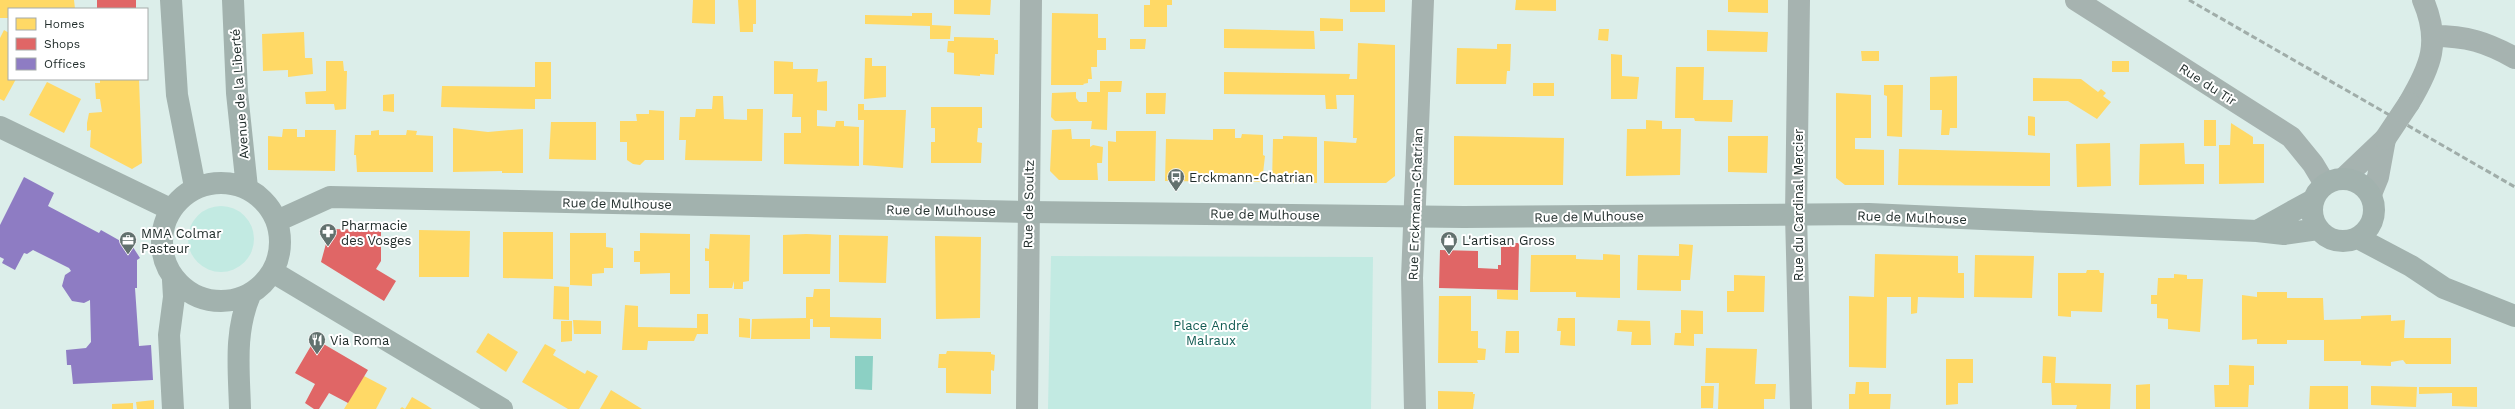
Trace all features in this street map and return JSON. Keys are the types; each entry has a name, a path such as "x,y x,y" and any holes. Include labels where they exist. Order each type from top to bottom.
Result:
{"street":[{"path":"171,0 177,95 195,187"},
{"name":"Avenue de la Liberté","path":"233,0 237,93 247,188"},
{"name":"Rue de Soultz","path":"1028,409 1028,212 1031,0"},
{"name":"Rue Erckmann-Chatrian","path":"1415,409 1412,278 1423,0"},
{"name":"Rue du Cardinal Mercier","path":"1799,0 1796,215 1801,409"},
{"name":"Rue du Tir","path":"2076,0 2291,137 2313,164 2327,187"},
{"path":"2257,231 2327,187 2385,139 2425,76 2432,58 2433,36 2430,16 2423,0"},
{"path":"2433,36 2461,36 2482,42 2515,58"},
{"path":"0,127 170,209"},
{"path":"2371,194 2378,177 2385,139"},
{"path":"2355,180 2364,186 2371,194 2375,212 2373,222 2367,231 2358,238 2348,241 2336,240 2326,236 2318,229 2313,220 2327,187 2355,180"},
{"path":"173,409 169,335 174,297 173,280 160,245 170,209 195,187 224,182 247,188 256,194 277,221 281,238 280,256 273,272 263,285 250,295 244,308 237,343 240,409"},
{"name":"Rue de Mulhouse","path":"277,221 330,198 1028,212 1414,216 1869,214 2257,231 2284,234 2318,229"},
{"path":"2373,222 2411,266"},
{"path":"2358,238 2411,266 2444,288 2515,316"},
{"path":"273,272 502,409"},
{"path":"173,280 208,302 250,295"}],"green space":[{"path":"221,206 233,209 244,216 251,227 254,239 251,251 244,262 233,269 221,272 209,269 198,262 191,251 188,239 191,227 198,216 209,209"},
{"name":"Place André Malraux","path":"1051,256 1373,257 1371,409 1048,409"}],"shaded area":[{"path":"855,356 873,356 872,390 855,389"}],"building: Homes":[{"path":"0,0 74,0 75,8 8,8 8,18 0,18"},
{"path":"693,0 715,0 715,24 692,23"},
{"path":"738,0 756,0 756,24 753,24 753,32 740,32"},
{"path":"954,0 991,0 990,15 954,14"},
{"path":"1150,0 1172,0 1172,5 1167,5 1167,27 1144,27 1144,5 1150,5"},
{"path":"1350,0 1385,0 1385,12 1350,12"},
{"path":"1516,0 1556,0 1556,11 1515,10"},
{"path":"1728,0 1768,0 1768,13 1728,12"},
{"path":"912,13 932,13 932,25 951,26 950,39 930,39 930,26 865,24 865,15 912,16"},
{"path":"1052,13 1098,14 1098,38 1106,38 1106,50 1097,50 1097,67 1091,67 1092,79 1088,79 1088,83 1083,84 1084,85 1051,85"},
{"path":"1320,18 1343,19 1343,31 1320,31"},
{"path":"1224,29 1314,31 1315,49 1224,48"},
{"path":"1599,29 1609,29 1608,41 1598,40"},
{"path":"4,30 8,32 8,80 15,80 4,101 0,99 0,38"},
{"path":"1707,30 1768,32 1767,52 1707,51"},
{"path":"304,32 305,58 312,58 313,74 288,77 288,70 263,71 262,34"},
{"path":"954,37 994,38 994,40 998,40 998,54 995,54 994,75 980,74 980,76 954,74 954,53 947,52 948,41 954,41"},
{"path":"1130,39 1146,39 1145,49 1130,49"},
{"path":"1358,43 1395,45 1395,176 1386,183 1324,183 1324,141 1356,143 1357,138 1353,138 1354,95 1336,95 1337,109 1326,109 1325,95 1224,94 1224,72 1350,74 1349,79 1357,79"},
{"path":"1497,44 1511,44 1510,71 1507,71 1506,84 1456,84 1457,48 1497,49"},
{"path":"1861,51 1879,51 1879,61 1862,61"},
{"path":"1611,54 1622,55 1622,76 1639,77 1637,99 1611,99"},
{"path":"865,58 872,58 872,66 886,66 886,97 864,99"},
{"path":"326,61 343,61 344,71 347,71 346,109 335,110 334,104 306,104 305,92 326,91"},
{"path":"774,61 793,62 793,69 818,69 817,82 827,81 827,111 817,110 817,126 835,127 836,121 844,121 844,126 859,127 859,166 784,164 784,133 801,133 801,117 792,117 793,94 774,94"},
{"path":"2112,61 2129,61 2129,72 2112,72"},
{"path":"535,62 551,62 551,99 535,99 535,109 441,107 442,86 535,87"},
{"path":"1676,67 1704,67 1703,100 1733,100 1732,122 1695,121 1694,118 1675,118"},
{"path":"1957,76 1957,128 1950,128 1949,135 1941,135 1942,110 1930,110 1930,77"},
{"path":"2033,78 2081,79 2098,92 2101,89 2106,93 2103,96 2111,102 2097,119 2068,101 2033,101"},
{"path":"100,80 139,80 142,163 132,169 90,147 91,130 87,131 87,123 89,113 102,112 100,99 96,99 95,83 100,83"},
{"path":"1100,81 1122,81 1121,92 1108,92 1107,130 1091,129 1092,121 1055,121 1051,117 1052,93 1076,92 1076,98 1079,102 1087,102 1087,92 1100,92"},
{"path":"47,82 81,99 64,133 29,115"},
{"path":"1533,83 1554,83 1554,96 1533,96"},
{"path":"1884,85 1903,85 1902,137 1887,136 1887,96 1884,95"},
{"path":"1146,93 1166,93 1165,114 1146,114"},
{"path":"1836,93 1871,95 1871,138 1855,138 1855,149 1884,150 1884,185 1845,185 1836,178"},
{"path":"394,94 394,112 383,111 383,95"},
{"path":"713,96 723,96 724,119 747,120 747,109 763,109 762,161 685,160 686,140 679,140 680,117 695,117 696,109 712,109"},
{"path":"858,104 864,104 864,110 906,110 903,168 863,165 864,120 858,120"},
{"path":"931,107 982,107 982,128 978,128 977,142 982,143 981,163 931,163 931,142 935,142 935,128 931,128"},
{"path":"649,110 664,111 664,160 645,160 640,165 633,164 627,160 627,142 620,142 620,121 637,121 636,114 649,114"},
{"path":"2028,116 2035,117 2035,136 2028,135"},
{"path":"1646,120 1662,121 1662,129 1681,129 1680,175 1626,176 1627,129 1646,129"},
{"path":"2204,120 2216,120 2216,146 2204,146"},
{"path":"551,122 596,122 596,160 549,159"},
{"path":"2231,123 2253,137 2253,144 2264,144 2264,183 2219,184 2219,145 2230,145"},
{"path":"453,128 488,132 523,129 523,173 502,173 502,171 453,172"},
{"path":"283,129 297,129 297,137 305,137 305,130 336,130 335,171 268,170 268,136 282,137"},
{"path":"1071,129 1072,139 1090,139 1090,147 1093,145 1103,147 1102,163 1097,163 1098,180 1059,180 1050,171 1052,130"},
{"path":"1213,129 1235,129 1235,138 1241,138 1242,134 1263,135 1263,155 1265,156 1262,182 1165,181 1166,139 1213,140"},
{"path":"379,130 379,135 406,135 407,130 417,131 416,135 433,136 433,172 357,172 356,155 354,155 355,135 371,135 371,131"},
{"path":"1116,131 1156,131 1155,181 1108,181 1108,141 1116,142"},
{"path":"1283,136 1317,137 1317,183 1272,183 1273,139 1283,139"},
{"path":"1454,136 1564,138 1563,185 1454,185"},
{"path":"1728,136 1768,136 1767,173 1728,172"},
{"path":"2110,143 2111,186 2077,187 2076,144"},
{"path":"2184,143 2185,164 2204,164 2204,184 2139,185 2140,144"},
{"path":"1899,149 2050,153 2050,186 1898,185"},
{"path":"419,230 470,231 469,277 419,277"},
{"path":"503,232 553,232 553,279 503,278"},
{"path":"570,233 606,233 606,247 613,248 613,268 604,268 604,273 592,274 592,286 570,285"},
{"path":"640,233 690,234 690,294 670,294 670,273 640,274 640,262 634,262 634,251 640,251"},
{"path":"710,234 750,235 749,281 743,282 743,289 734,289 734,281 732,288 709,288 709,261 705,261 705,248 709,249"},
{"path":"783,235 831,235 830,274 783,274"},
{"path":"839,235 888,236 886,283 839,282"},
{"path":"935,236 981,237 980,318 936,319"},
{"path":"1679,244 1693,245 1690,280 1681,280 1681,291 1637,290 1638,255 1679,256"},
{"path":"1603,254 1620,255 1620,298 1576,297 1576,292 1530,292 1531,255 1576,255 1576,259 1603,260"},
{"path":"1875,254 1958,256 1958,273 1964,273 1964,298 1918,297 1917,313 1911,314 1911,297 1887,297 1886,368 1849,367 1849,296 1874,297"},
{"path":"1975,255 2034,256 2032,298 1974,297"},
{"path":"2087,270 2099,270 2100,273 2104,273 2102,312 2071,311 2071,317 2058,316 2058,273 2086,273"},
{"path":"2174,274 2187,275 2187,279 2203,279 2200,332 2168,329 2168,319 2157,318 2157,304 2151,304 2151,295 2157,295 2158,278 2174,278"},
{"path":"1734,275 1765,276 1764,312 1727,312 1727,291 1734,291"},
{"path":"554,286 569,287 569,320 553,319"},
{"path":"814,289 830,289 830,317 881,318 881,339 830,338 830,327 813,327 813,319 810,319 810,339 751,339 752,319 806,318 806,297 813,297"},
{"path":"1497,290 1518,290 1518,300 1497,299"},
{"path":"2257,292 2287,292 2287,298 2323,298 2324,320 2361,319 2361,316 2391,315 2391,321 2405,320 2404,338 2451,338 2451,364 2406,364 2403,360 2391,362 2391,366 2361,365 2361,361 2324,361 2324,340 2287,340 2287,344 2257,344 2257,339 2242,340 2242,295 2257,297"},
{"path":"1439,296 1471,296 1471,331 1478,331 1478,348 1486,349 1485,360 1477,360 1478,363 1438,363"},
{"path":"625,305 638,306 638,327 697,328 697,314 708,314 708,334 697,334 694,341 648,341 647,350 622,350"},
{"path":"1681,310 1703,311 1703,334 1694,334 1694,346 1674,345 1675,333 1681,333"},
{"path":"739,318 750,319 750,338 739,337"},
{"path":"1558,318 1575,318 1575,346 1560,345 1561,331 1557,331"},
{"path":"573,320 601,321 601,334 574,334"},
{"path":"1618,320 1650,321 1651,345 1631,345 1632,332 1617,331"},
{"path":"561,321 572,321 572,341 561,342"},
{"path":"1506,331 1519,331 1519,353 1505,353"},
{"path":"488,333 518,352 506,372 476,352"},
{"path":"545,344 556,350 553,355 585,374 587,370 598,376 579,409 568,409 522,382"},
{"path":"1706,348 1757,349 1755,384 1776,384 1775,399 1764,399 1764,409 1718,409 1719,383 1705,383"},
{"path":"947,351 991,352 991,354 995,355 994,371 991,370 991,394 946,393 946,368 938,368 939,354 946,354"},
{"path":"2043,356 2056,357 2055,383 2111,384 2110,409 2076,409 2077,405 2052,405 2051,383 2042,383"},
{"path":"1946,359 1973,359 1973,383 1958,383 1958,404 1946,405"},
{"path":"2229,365 2254,366 2254,385 2249,385 2248,407 2215,407 2214,385 2229,385"},
{"path":"364,376 387,388 376,409 344,409"},
{"path":"1856,382 1869,382 1869,394 1891,394 1890,409 1849,409 1849,394 1855,394"},
{"path":"2150,384 2150,409 2136,409 2136,385"},
{"path":"1701,386 1714,386 1713,408 1701,408"},
{"path":"2310,386 2348,386 2348,409 2309,409"},
{"path":"2371,386 2417,387 2416,407 2371,405"},
{"path":"2419,387 2477,387 2477,407 2452,406 2452,393 2419,394"},
{"path":"611,390 642,409 600,409"},
{"path":"1438,391 1473,392 1473,394 1475,394 1473,409 1438,409"},
{"path":"412,397 432,409 405,409"},
{"path":"154,400 154,409 137,409 136,402"},
{"path":"133,403 133,409 112,409 112,404"}],"building: Shops":[{"path":"97,0 136,0 136,8 97,8"},
{"path":"330,229 381,230 381,261 376,269 396,281 384,301 321,262"},
{"path":"1501,243 1519,243 1518,290 1439,288 1440,250 1478,251 1478,268 1498,269 1498,265 1501,265"},
{"path":"315,339 368,370 348,403 329,393 319,409 314,409 305,403 315,384 295,373"}],"building: Offices":[{"path":"24,177 54,193 48,206 99,233 101,230 124,243 129,241 140,258 137,260 137,288 135,288 139,346 151,345 153,380 73,384 71,365 67,365 66,350 86,348 91,342 90,300 84,303 72,301 62,286 65,275 71,271 69,268 33,250 27,254 24,253 15,270 2,263 4,259 0,257 0,225"}],"railway":[{"path":"2189,0 2515,187"}],"place":[{"name":"Erckmann-Chatrian","path":"1176,192"},
{"name":"Pharmacie des Vosges","path":"328,247"},
{"name":"MMA Colmar Pasteur","path":"128,255"},
{"name":"L'artisan Gross","path":"1449,255"},
{"name":"Via Roma","path":"317,355"}]}
